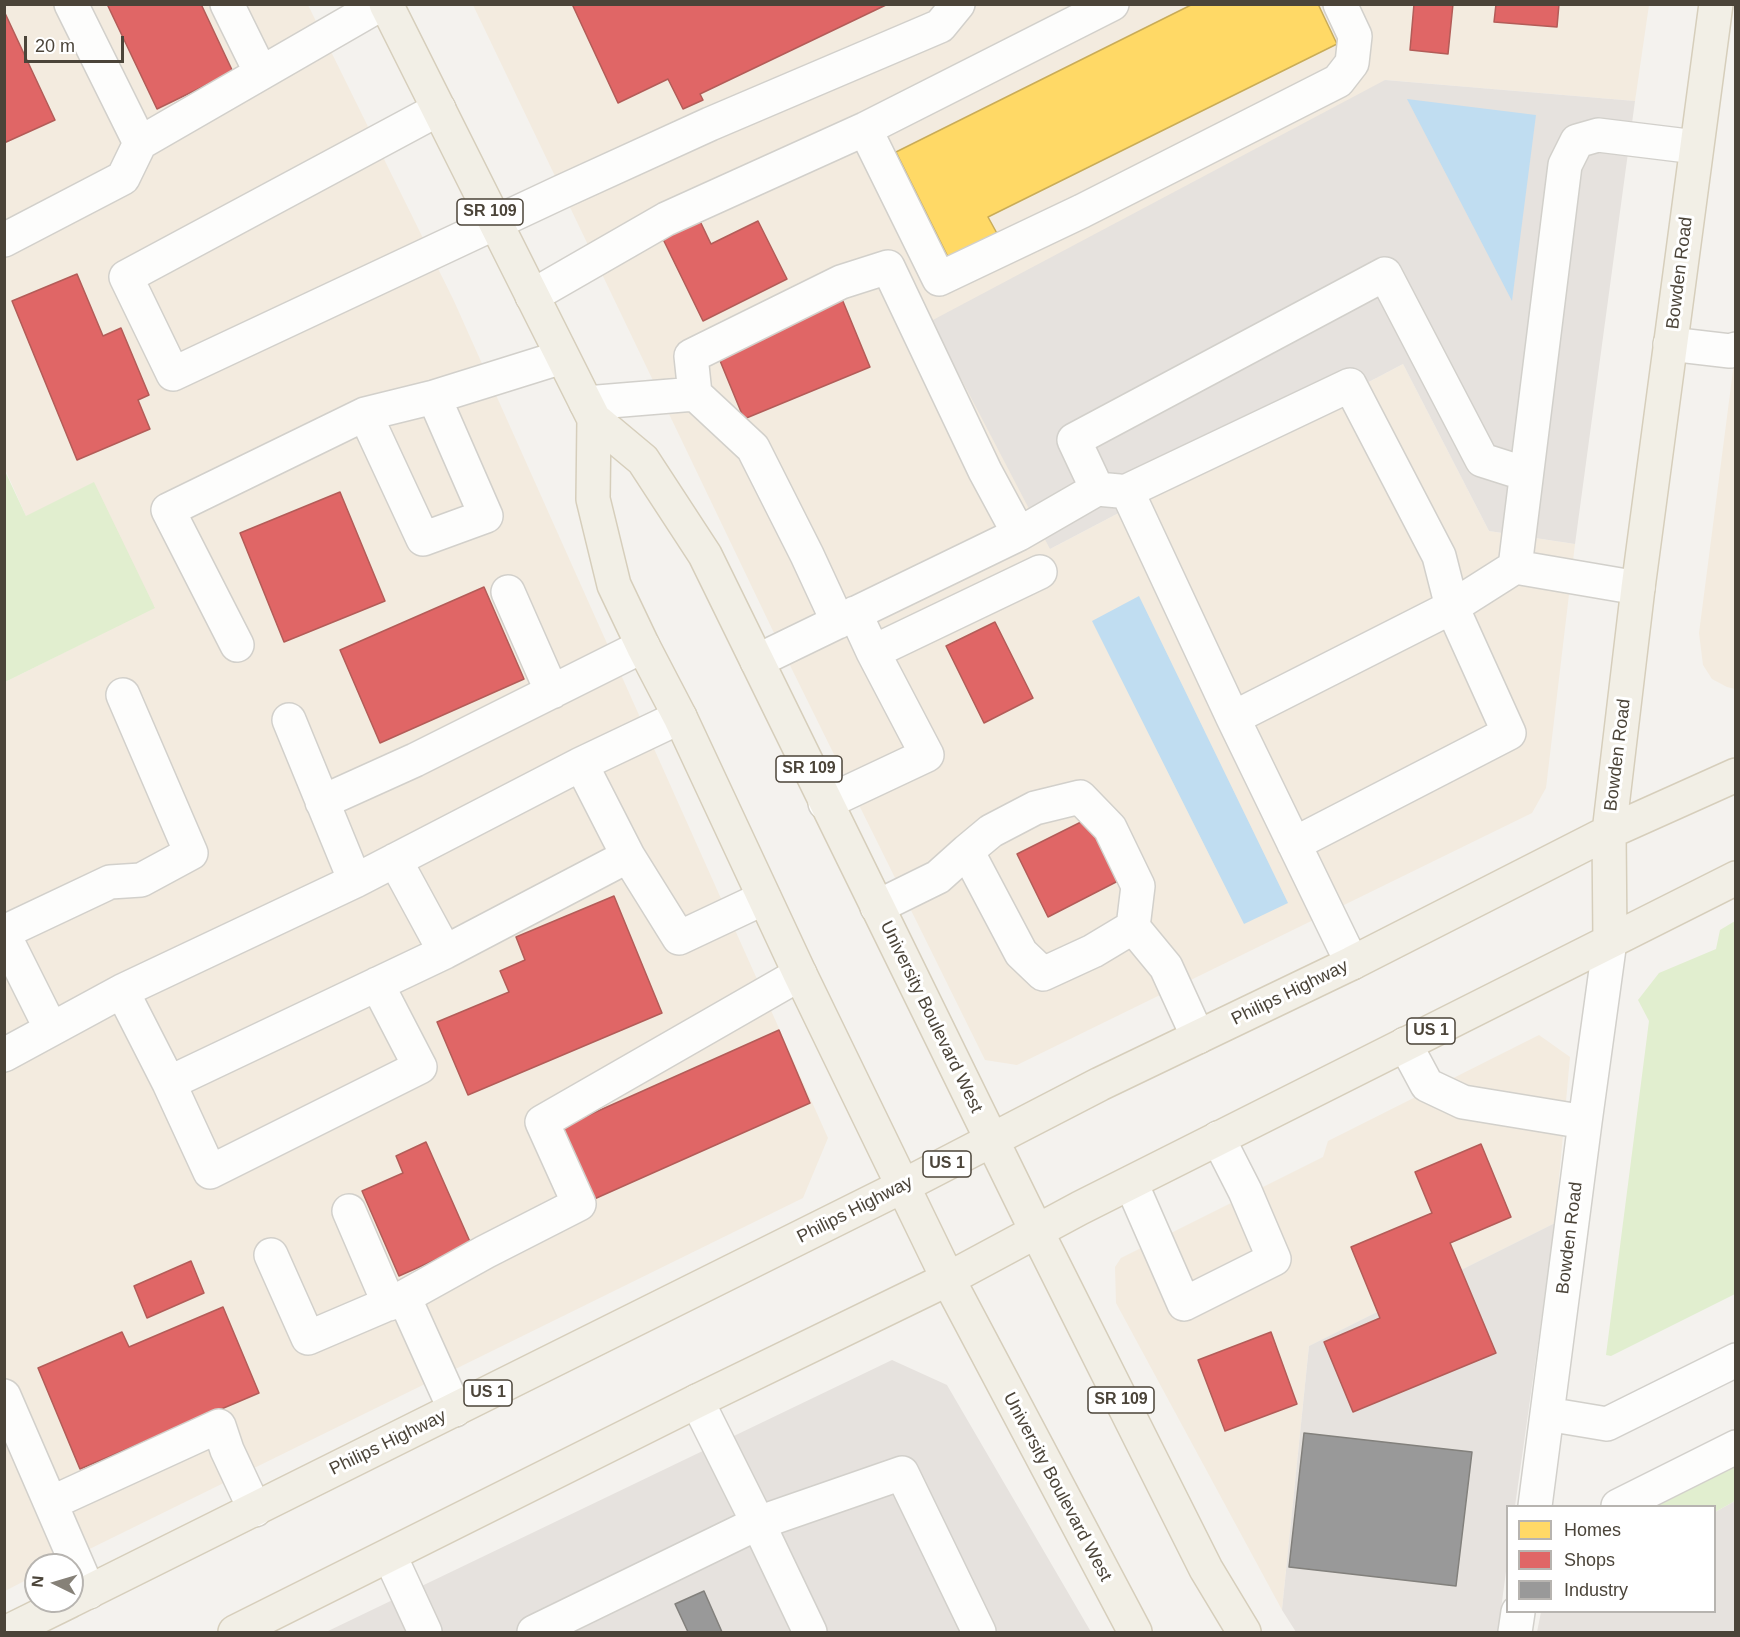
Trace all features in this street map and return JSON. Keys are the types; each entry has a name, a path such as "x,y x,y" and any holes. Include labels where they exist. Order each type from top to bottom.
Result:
{"main road":[{"name":"University Boulevard West","path":"386,4 590,411 643,460 705,555 1036,1230 1206,1569 1244,1632"},
{"name":"Bowden Road","path":"1610,941 1609,832 1638,588 1716,4"},
{"name":"University Boulevard West","path":"590,411 593,499 615,585 948,1279 1130,1622"},
{"name":"Philips Highway","path":"84,1595 903,1186 1100,1084 1352,963 1609,832 1736,775"},
{"name":"US 1","path":"234,1632 697,1401 948,1279 1036,1230 1736,878"},
{"name":"Philips Highway","path":"8,1627 41,1613"}],"street":[{"path":"71,4 140,143"},
{"path":"227,4 261,73"},
{"path":"4,240 123,178 140,143 381,4"},
{"path":"439,109 126,277 173,374 495,222 710,124 940,26 958,4"},
{"path":"532,296 666,219 865,129 1112,4"},
{"path":"865,129 939,279 1082,211 1338,81 1352,63 1355,36 1340,4"},
{"path":"1515,567 1565,165 1577,141 1598,135 1696,147"},
{"path":"825,803 927,755 873,652 847,618 807,555 753,448 695,394 691,356 841,282 888,267 985,471 1019,534"},
{"path":"1352,963 1233,718 1112,490 1074,440 1385,274 1482,460 1526,474"},
{"path":"1670,344 1730,351 1736,349"},
{"path":"237,645 168,510 365,414 434,397 562,357"},
{"path":"757,661 1112,490 1350,385 1438,556 1452,607 1509,733 1294,844"},
{"path":"590,411 695,394"},
{"path":"365,414 423,539 486,516 434,397"},
{"path":"1233,718 1452,607 1515,567 1638,588"},
{"path":"873,652 1040,572"},
{"path":"508,592 552,692"},
{"path":"322,802 415,760 644,646"},
{"path":"51,1029 4,934 111,882 141,880 191,853 123,695"},
{"path":"4,1055 122,991 355,881 581,764 680,717"},
{"path":"289,720 355,881"},
{"path":"581,764 628,856 679,938 764,898"},
{"path":"877,907 938,877 991,831 1035,808 1080,797 1110,828 1138,886 1133,927 1166,968 1198,1037"},
{"path":"967,851 1021,953 1043,974 1093,951 1133,927"},
{"path":"169,1083 445,952 628,856"},
{"path":"395,860 445,952"},
{"name":"Bowden Road","path":"1542,1505 1547,1414 1610,941"},
{"path":"271,1255 309,1338 396,1300 579,1204 542,1122 800,974"},
{"path":"122,991 169,1083 210,1172 420,1067 376,984"},
{"path":"1405,1044 1427,1085 1463,1102 1585,1122"},
{"path":"1131,1183 1184,1304 1274,1258 1245,1191 1218,1138"},
{"path":"349,1211 455,1410"},
{"path":"1547,1414 1607,1424 1736,1360"},
{"path":"4,1396 51,1503 65,1553"},
{"path":"697,1401 810,1632"},
{"path":"51,1503 219,1426 227,1450 255,1510"},
{"path":"1620,1505 1736,1447"},
{"path":"534,1632 758,1523 902,1473 979,1632"},
{"path":"390,1556 425,1632"},
{"path":"1515,1632 1518,1613"}],"shaded area":[{"path":"5,5 308,5 454,301 828,1138 803,1198 81,1553 24,1553 24,1581 5,1591 5,682 155,607 26,516 5,469"},
{"path":"473,5 1649,5 1635,101 1385,80 1050,549 1403,364 1489,531 1575,544 1546,788 1532,813 1017,1065 985,1060 774,633"},
{"path":"1385,80 1635,101 1575,544 1489,531 1403,364 1050,549 931,321"},
{"path":"1735,355 1735,689 1712,679 1703,665 1699,633"},
{"path":"1539,1035 1570,1057 1555,1223 1309,1346 1282,1610 1116,1303 1115,1267 1121,1258 1323,1157 1328,1141"},
{"path":"1555,1223 1515,1505 1506,1505 1506,1572 1498,1632 1296,1632 1282,1610 1309,1346"},
{"path":"892,1360 947,1385 1091,1632 326,1632"},
{"path":"1735,1501 1735,1632 1537,1632 1541,1613 1716,1613 1716,1511"}],"green space":[{"path":"4,469 26,516 94,482 155,608 5,682"},
{"path":"1735,921 1735,1294 1611,1356 1606,1355 1649,1021 1638,1000 1659,973 1716,949 1720,930"},
{"path":"1735,1467 1735,1501 1716,1511 1716,1505 1657,1505"}],"water":[{"path":"1407,99 1536,115 1512,301"},
{"path":"1139,596 1288,903 1244,924 1092,621"}],"building: Homes":[{"path":"1193,4 1318,4 1337,44 988,217 999,237 950,261 896,152"}],"building: Shops":[{"path":"107,4 201,4 233,72 157,109"},
{"path":"572,4 888,4 700,94 703,100 683,109 668,79 618,103"},
{"path":"1414,4 1453,4 1448,54 1410,50"},
{"path":"1496,4 1559,4 1557,27 1494,22"},
{"path":"4,11 55,120 4,143"},
{"path":"698,217 711,244 758,221 787,279 703,321 661,235"},
{"path":"77,274 103,336 121,328 149,395 138,400 150,429 77,460 12,301"},
{"path":"842,299 870,367 744,419 716,351"},
{"path":"340,492 385,601 284,642 240,533"},
{"path":"484,587 524,679 380,743 340,650"},
{"path":"995,622 1033,698 984,723 946,646"},
{"path":"1087,819 1118,881 1048,917 1017,854"},
{"path":"614,896 662,1013 468,1095 437,1022 509,992 500,971 525,960 516,937"},
{"path":"779,1030 810,1103 592,1200 560,1128"},
{"path":"426,1142 471,1244 399,1276 362,1191 403,1173 396,1156"},
{"path":"1481,1144 1511,1217 1450,1243 1496,1353 1353,1412 1324,1342 1380,1318 1351,1247 1432,1213 1415,1172"},
{"path":"191,1261 204,1293 147,1318 134,1286"},
{"path":"223,1307 259,1393 80,1469 38,1368 122,1332 129,1347"},
{"path":"1271,1332 1297,1404 1225,1431 1198,1360"}],"building: Industry":[{"path":"1304,1433 1472,1452 1456,1586 1289,1567"},
{"path":"704,1591 722,1632 688,1632 675,1604"}]}
